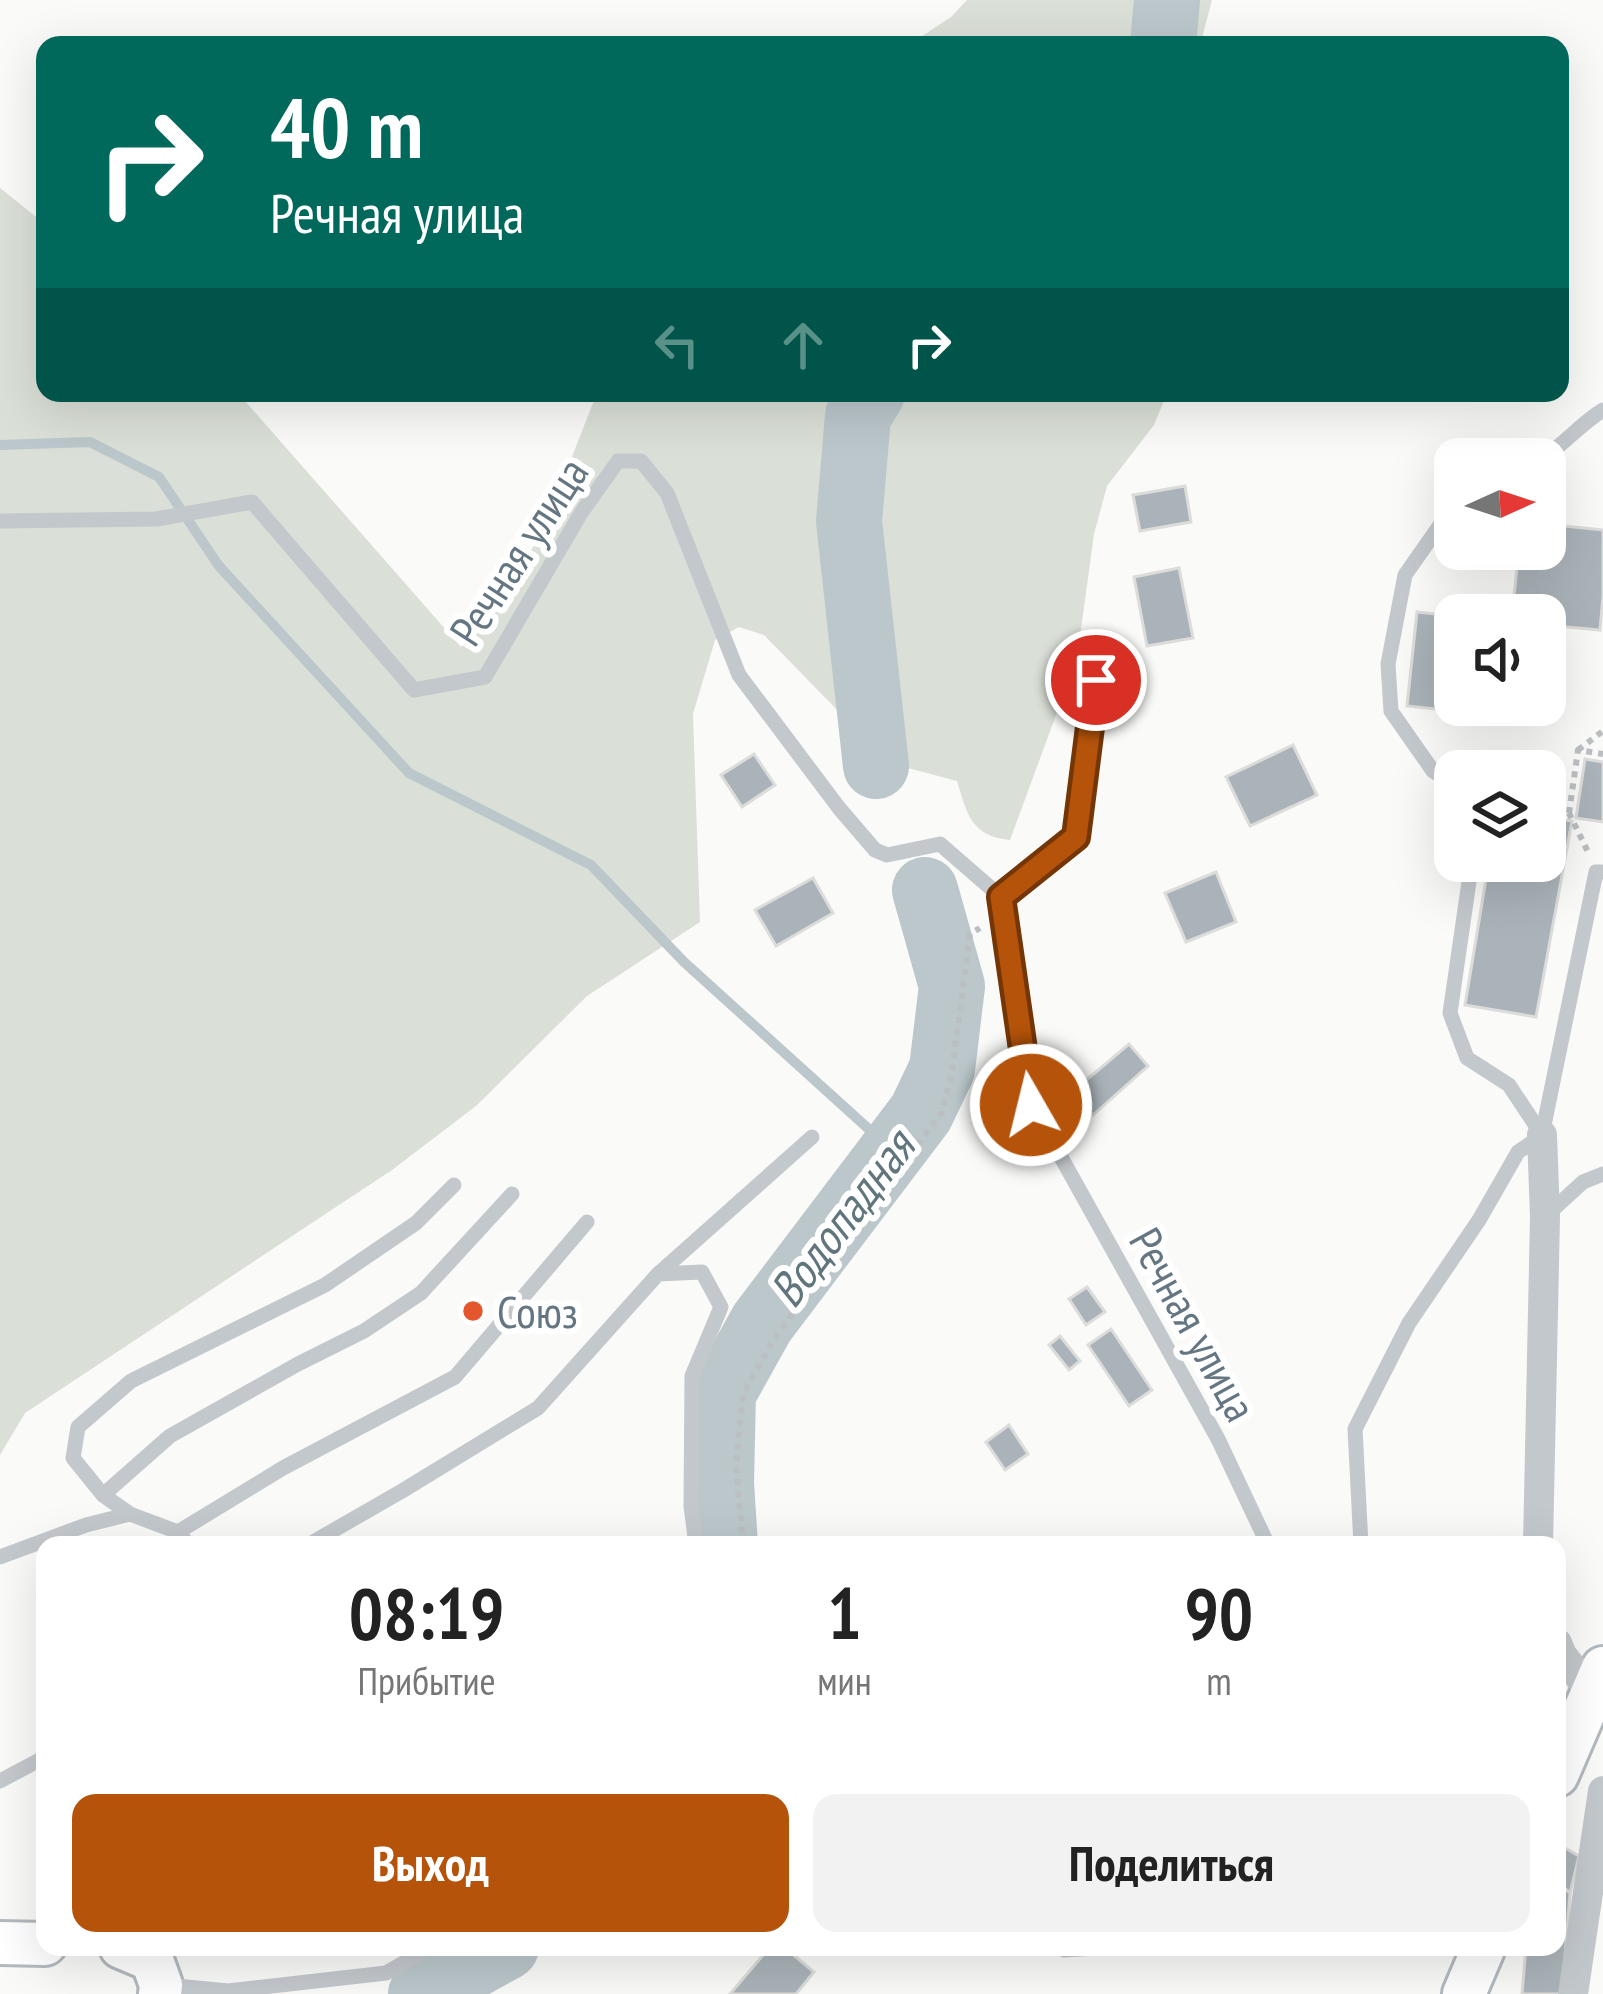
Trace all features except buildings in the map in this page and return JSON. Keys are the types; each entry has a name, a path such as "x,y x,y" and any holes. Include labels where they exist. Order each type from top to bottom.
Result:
{"main road":[{"path":"1566,1754 1600,1677"},
{"path":"0,1943 36,1944"},
{"path":"1464,1994 1480,1956"}],"street":[{"path":"1538,1536 1545,1216 1542,1136"},
{"path":"1566,1657 1600,1677"},
{"path":"1573,1994 1603,1791"}],"lane":[{"path":"1566,440 1603,410"},
{"name":"Речная улица","path":"0,521 156,519 252,502 414,690 484,677 581,513 618,461 641,461 667,493 740,675 839,808 874,850 887,855 940,844 1002,905 1031,1105 1218,1439 1264,1536"},
{"path":"1434,533 1406,575 1388,664 1391,711 1434,771"},
{"path":"1002,905 1076,837 1096,680"},
{"path":"1361,1536 1355,1429 1409,1323 1479,1220 1517,1152 1542,1136 1599,872"},
{"path":"1469,882 1450,1013 1467,1058 1509,1085 1542,1136"},
{"path":"324,1536 538,1408 658,1274 812,1137"},
{"path":"1545,1216 1583,1182 1603,1174"},
{"path":"178,1536 130,1514 103,1495 73,1458 78,1426 131,1381 325,1285 416,1223 454,1185"},
{"path":"103,1495 170,1436 364,1331 421,1293 512,1194"},
{"path":"188,1536 284,1468 454,1377 587,1222"},
{"path":"658,1274 702,1272 721,1306 692,1376 695,1536"},
{"path":"56,1536 130,1514"},
{"path":"0,1557 36,1544"},
{"path":"0,1781 36,1761"},
{"path":"151,1968 228,1991 386,1972 415,1956"}],"path":[{"path":"1569,813 1578,750 1603,731"},
{"path":"1578,750 1603,754"},
{"path":"1566,812 1575,819 1599,872"},
{"path":"742,1536 736,1466 743,1394 774,1339 942,1112 970,934 1002,905"}],"shaded area":[{"path":"967,0 1212,0 1202,36 922,36"},
{"path":"0,188 36,217 36,402 246,402 461,647 552,521 593,402 1163,402 1154,425 1107,486 1094,534 1077,658 1010,840 979,828 968,813 957,781 889,763 764,635 739,627 715,640 693,714 700,922 587,996 476,1106 392,1170 25,1413 0,1455"}],"waterway":[{"name":"Водопадная","path":"1164,36 1167,0"},
{"name":"Водопадная","path":"867,402 858,416 849,521 876,766"},
{"path":"0,445 90,442 159,477 219,566 409,773 591,865 684,962 893,1151"},
{"name":"Водопадная","path":"724,1536 723,1393 762,1323 921,1113 942,1069 952,986 925,890"},
{"name":"Водопадная","path":"421,1994 490,1956"}],"place":[{"name":"Союз","path":"473,1311"}],"route":[{"path":"1031,1105 1001,897 1076,837 1096,680"}]}
